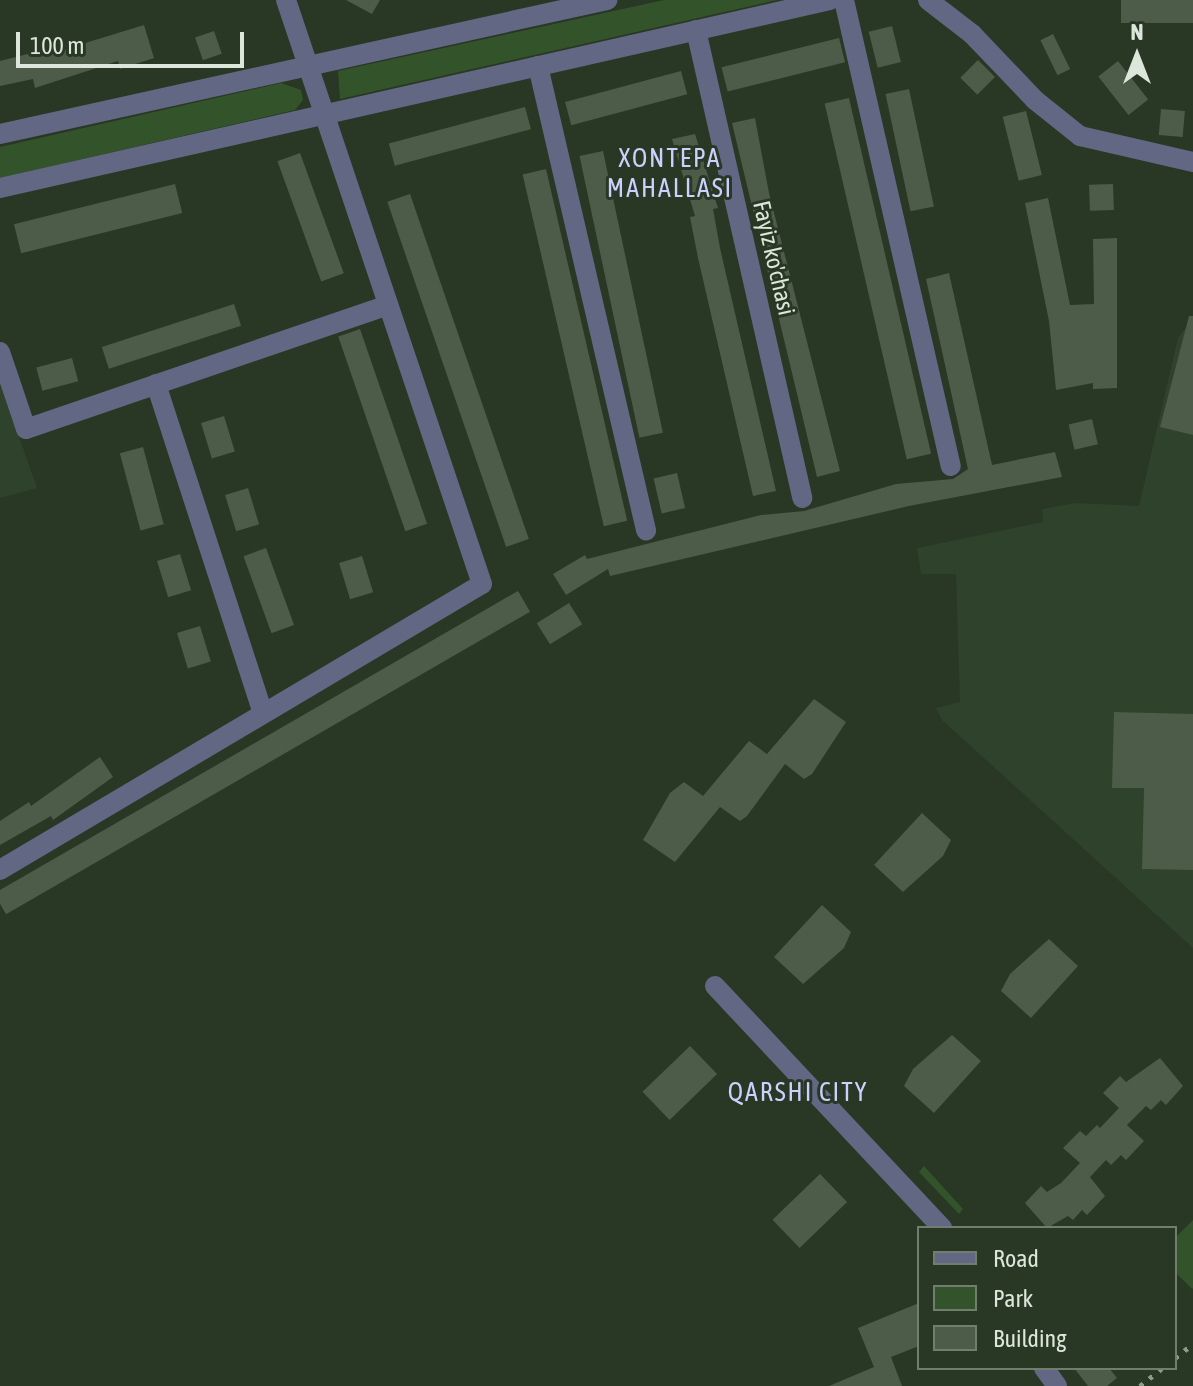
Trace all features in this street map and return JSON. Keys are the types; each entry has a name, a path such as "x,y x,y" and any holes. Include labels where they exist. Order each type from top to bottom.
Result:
{"street":[{"path":"0,870 482,584 286,0"},
{"path":"0,134 607,0"},
{"path":"0,188 830,0"},
{"path":"844,0 951,466"},
{"path":"928,0 972,34 1035,100 1080,136 1193,162"},
{"name":"Fayiz ko'chasi","path":"696,30 802,498"},
{"path":"538,66 646,531"},
{"path":"0,352 26,429 388,305"},
{"path":"156,384 263,713"},
{"path":"715,986 940,1226"}],"shaded area":[{"path":"1193,318 1193,948 942,720 936,708 960,702 956,574 921,574 917,548 1043,522 1042,509 1076,503 1139,506 1178,338"},
{"path":"0,382 37,488 0,498"}],"green space":[{"path":"664,0 777,0 340,99 338,71"},
{"path":"281,83 301,90 303,100 295,110 0,178 0,147"},
{"path":"924,1166 963,1209 959,1214 919,1172"},
{"path":"1193,1220 1192,1289 1177,1274 1177,1236"}],"building":[{"path":"346,0 380,0 372,14"},
{"path":"1121,0 1193,0 1193,23 1121,23"},
{"path":"144,25 154,58 120,69 118,61 35,88 33,79 0,86 0,61 55,47 56,52"},
{"path":"892,26 901,62 878,68 869,32"},
{"path":"214,31 222,54 203,60 195,38"},
{"path":"1053,34 1070,69 1058,75 1040,40"},
{"path":"839,38 845,62 728,92 722,67"},
{"path":"978,60 995,77 977,95 960,78"},
{"path":"1118,61 1148,100 1128,115 1098,76"},
{"path":"681,71 687,94 571,125 565,102"},
{"path":"909,89 934,206 910,211 886,94"},
{"path":"849,98 931,454 907,459 825,104"},
{"path":"525,107 531,129 395,166 389,143"},
{"path":"1161,109 1185,111 1183,137 1159,135"},
{"path":"1026,111 1042,175 1019,181 1003,117"},
{"path":"755,118 769,193 840,471 817,477 732,123"},
{"path":"695,134 718,208 713,209 720,248 776,491 753,496 698,258 690,217 695,216 672,139"},
{"path":"603,151 663,433 639,438 580,156"},
{"path":"300,153 344,273 321,281 277,161"},
{"path":"546,169 627,521 604,526 523,174"},
{"path":"175,184 182,213 21,253 14,224"},
{"path":"1113,184 1114,210 1090,211 1089,185"},
{"path":"410,194 529,539 506,547 387,202"},
{"path":"1048,198 1070,305 1094,304 1093,239 1117,238 1117,388 1093,389 1093,383 1056,390 1049,321 1025,203"},
{"path":"949,273 992,465 1055,452 1062,477 909,506 610,576 608,569 566,595 553,574 585,555 587,559 761,515 804,511 896,484 953,479 968,469 926,279"},
{"path":"234,304 241,326 109,369 102,347"},
{"path":"1189,316 1193,316 1193,435 1160,427"},
{"path":"360,329 427,524 405,531 338,336"},
{"path":"72,358 78,381 42,391 36,368"},
{"path":"224,416 235,451 212,458 201,423"},
{"path":"1092,419 1098,444 1074,450 1069,424"},
{"path":"143,447 164,524 141,530 120,453"},
{"path":"677,473 685,508 662,513 654,478"},
{"path":"248,488 259,524 236,531 225,495"},
{"path":"266,548 294,625 271,633 243,556"},
{"path":"180,554 191,590 168,597 157,561"},
{"path":"362,556 373,592 350,599 339,563"},
{"path":"518,591 530,612 6,914 0,904 0,890"},
{"path":"569,603 582,624 550,644 537,623"},
{"path":"200,626 211,661 188,668 177,633"},
{"path":"814,699 846,722 812,774 804,779 785,764 747,816 740,821 720,807 675,862 643,840 670,793 684,782 703,796 749,741 767,754"},
{"path":"1114,712 1193,714 1193,870 1142,869 1144,788 1112,788"},
{"path":"100,757 113,777 53,820 51,816 0,845 0,821 29,802 31,806"},
{"path":"922,813 951,840 943,856 903,892 874,865"},
{"path":"822,905 851,932 844,948 803,984 774,957"},
{"path":"1049,939 1078,966 1031,1018 1001,991 1010,974"},
{"path":"952,1035 981,1061 934,1113 904,1086 913,1069"},
{"path":"690,1046 717,1074 670,1120 643,1092"},
{"path":"1160,1058 1183,1086 1166,1105 1161,1100 1151,1110 1146,1106 1127,1125 1144,1141 1126,1160 1121,1155 1111,1165 1106,1160 1090,1177 1105,1196 1087,1215 1082,1210 1073,1220 1068,1216 1045,1226 1025,1203 1041,1186 1047,1192 1061,1183 1080,1163 1063,1148 1080,1131 1086,1136 1097,1125 1100,1128 1119,1108 1103,1093 1120,1076 1126,1082"},
{"path":"820,1174 847,1202 800,1248 773,1220"},
{"path":"917,1304 917,1347 891,1357 902,1386 829,1386 874,1367 858,1328"},
{"path":"1076,1370 1111,1370 1117,1378 1107,1386 1088,1386"}],"railway":[{"path":"1177,1356 1193,1344"},
{"path":"1140,1386 1160,1370"}],"district":[{"name":"XONTEPA MAHALLASI","path":"670,174"},
{"name":"QARSHI CITY","path":"798,1093"}]}
